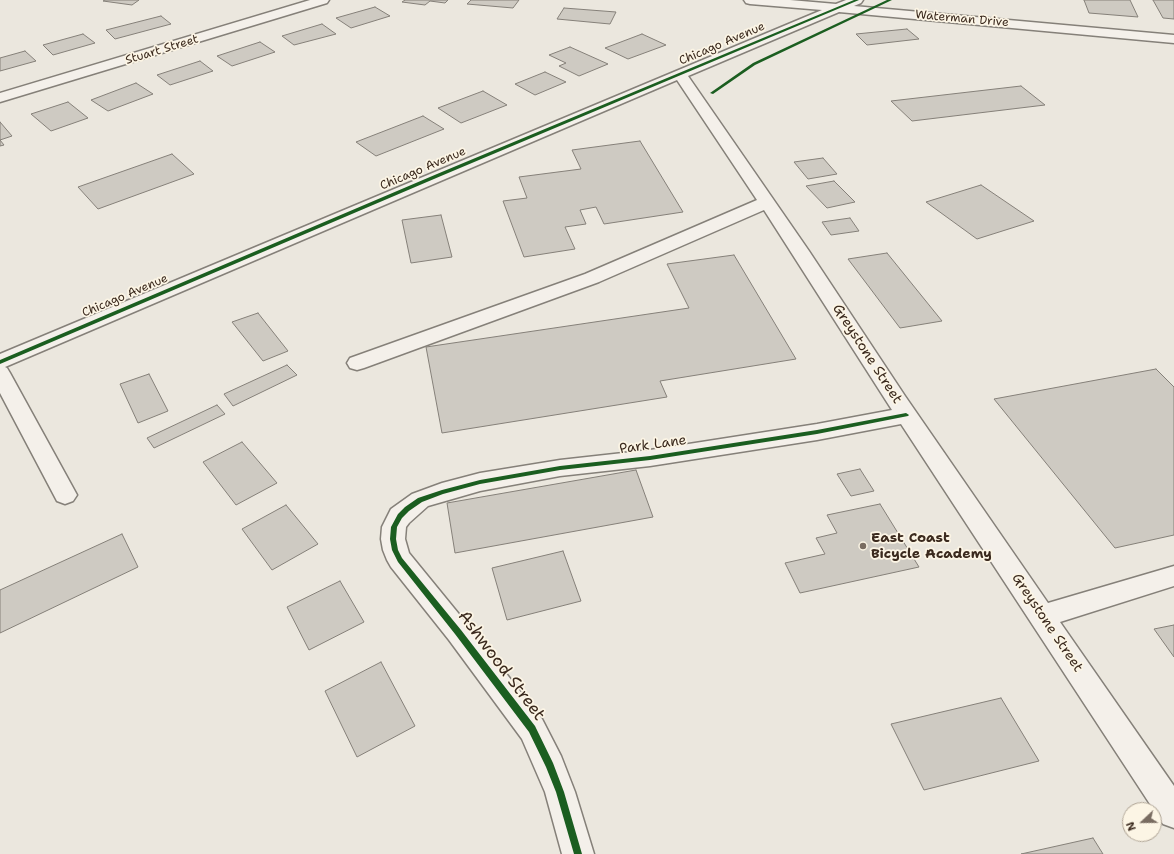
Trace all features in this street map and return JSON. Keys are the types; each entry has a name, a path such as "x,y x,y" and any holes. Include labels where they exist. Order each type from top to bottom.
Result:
{"street":[{"name":"Stuart Street","path":"0,98 323,0"},
{"name":"Waterman Drive","path":"750,0 1174,39"},
{"name":"Chicago Avenue","path":"0,362 432,178 857,0"},
{"name":"Greystone Street","path":"680,74 800,250 906,415 1174,813"},
{"path":"357,363 592,278 767,202"},
{"path":"0,373 65,495"},
{"name":"Park Lane","path":"407,508 420,500 442,492 480,482 560,468 650,458 818,432 906,415"},
{"name":"Ashwood Street","path":"407,508 400,516 394,527 393,539 395,550 400,560 458,632 532,729 550,766 560,792 578,854"},
{"path":"1042,616 1174,576"}],"building":[{"path":"139,0 132,5 103,1"},
{"path":"405,0 448,0 445,3 430,1 425,5 402,2"},
{"path":"471,0 519,0 513,8 467,4"},
{"path":"1084,0 1130,0 1138,17 1089,13"},
{"path":"1153,0 1174,0 1174,19 1163,18"},
{"path":"375,7 390,16 351,28 336,18"},
{"path":"564,8 616,12 610,24 557,19"},
{"path":"161,16 171,24 115,39 106,30"},
{"path":"322,24 336,34 294,45 282,36"},
{"path":"907,29 919,39 867,45 856,34"},
{"path":"83,34 95,43 53,55 43,45"},
{"path":"642,34 666,45 628,59 605,48"},
{"path":"260,42 275,52 232,66 217,56"},
{"path":"570,47 608,64 579,76 559,66 566,63 549,55"},
{"path":"25,51 36,61 0,71 0,58"},
{"path":"200,61 213,71 170,85 157,75"},
{"path":"545,72 566,82 535,95 515,84"},
{"path":"136,83 153,94 108,111 91,100"},
{"path":"1021,86 1045,105 912,121 891,101"},
{"path":"483,91 507,105 461,123 438,108"},
{"path":"68,102 88,118 51,131 31,114"},
{"path":"423,116 444,129 376,156 356,142"},
{"path":"0,122 12,136 0,140"},
{"path":"0,140 4,145 0,146"},
{"path":"640,141 683,212 604,224 596,207 580,210 586,224 565,227 575,249 524,257 503,201 527,198 519,177 581,169 572,150"},
{"path":"172,154 194,174 98,209 78,187"},
{"path":"823,158 837,174 808,179 794,162"},
{"path":"834,181 855,202 827,208 806,186"},
{"path":"981,185 1034,221 977,239 926,202"},
{"path":"441,215 452,257 411,263 402,220"},
{"path":"850,218 859,231 831,235 822,222"},
{"path":"887,253 942,321 900,328 848,259"},
{"path":"734,255 796,359 660,381 667,397 442,433 426,347 689,308 667,264"},
{"path":"258,313 288,351 263,361 232,322"},
{"path":"287,365 297,375 233,406 224,394"},
{"path":"1156,369 1174,387 1174,535 1115,548 994,399"},
{"path":"149,374 168,411 138,423 120,384"},
{"path":"217,405 225,414 154,448 147,438"},
{"path":"242,442 277,483 236,505 203,462"},
{"path":"860,469 874,491 851,496 837,474"},
{"path":"636,470 653,517 455,553 447,503"},
{"name":"East Coast Bicycle Academy","path":"880,504 919,567 800,593 785,563 825,554 816,538 837,533 827,515"},
{"path":"286,505 318,544 272,570 242,529"},
{"path":"122,534 138,567 0,633 0,590"},
{"path":"563,551 581,601 507,620 492,568"},
{"path":"340,581 364,622 309,650 287,607"},
{"path":"1174,625 1174,657 1154,629"},
{"path":"381,662 415,726 357,757 325,691"},
{"path":"1001,698 1039,761 924,790 891,724"},
{"path":"1093,838 1103,854 1021,854"}],"cycle path":[{"path":"0,362 439,175 857,0"},
{"path":"712,93 754,64 890,0"},
{"path":"578,854 560,792 550,766 532,729 458,632 400,560 395,550 393,539 394,527 400,516 420,500 442,492 480,482 560,468 650,458 817,432 906,415"}],"place":[{"name":"East Coast Bicycle Academy","path":"863,546"}]}
